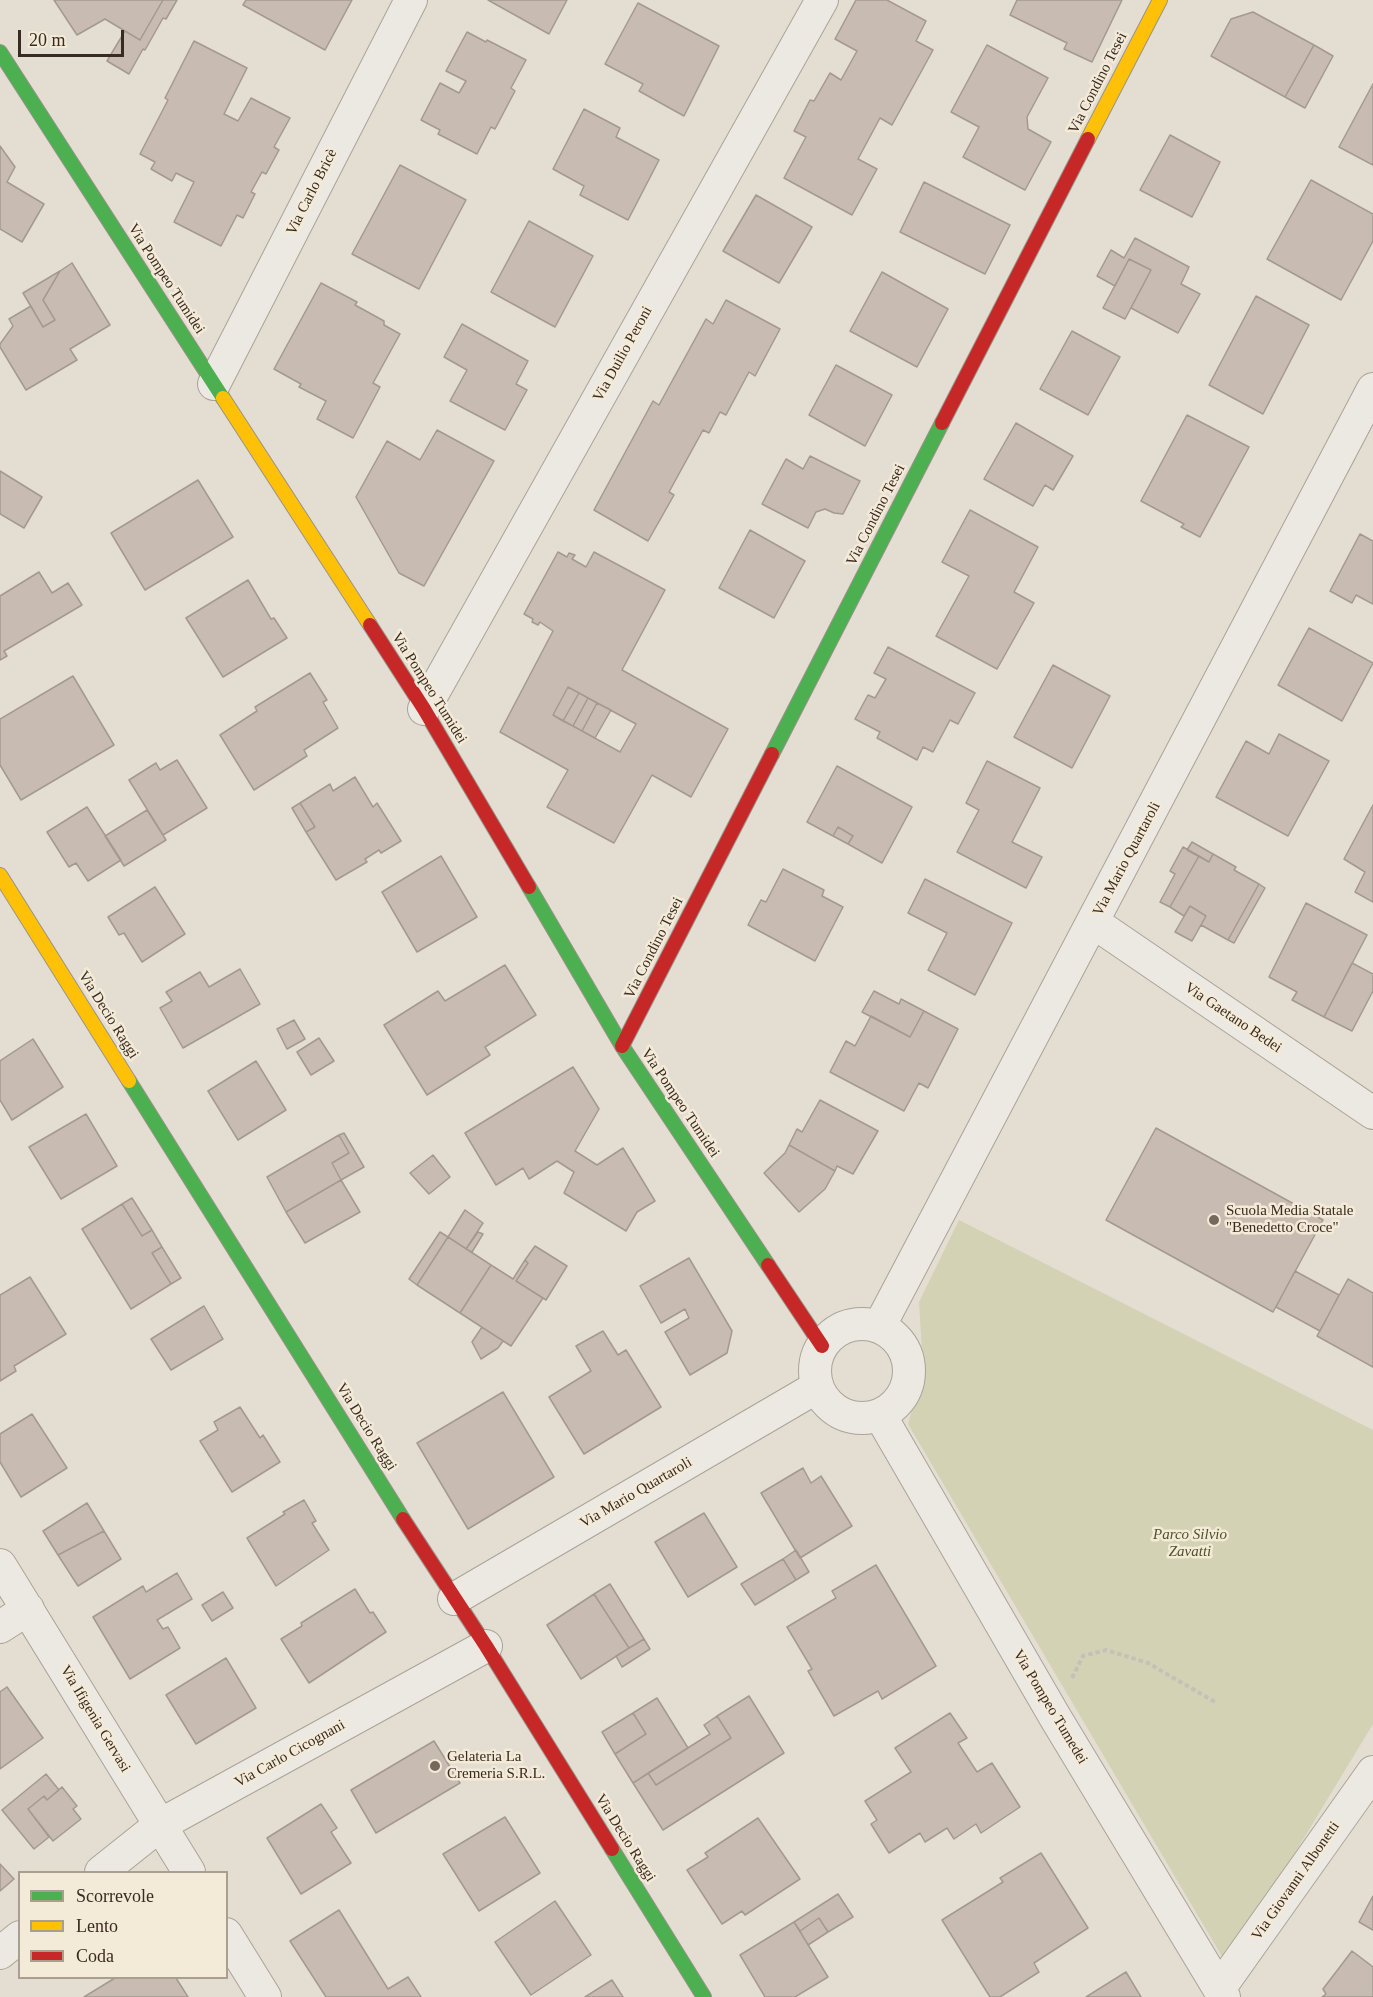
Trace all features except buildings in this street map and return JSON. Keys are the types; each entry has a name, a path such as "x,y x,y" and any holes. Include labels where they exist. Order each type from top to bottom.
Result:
{"street":[{"name":"Via Carlo Bricè","path":"214,384 411,0"},
{"name":"Via Duilio Peroni","path":"424,709 822,0"},
{"name":"Via Condino Tesei","path":"622,1046 1160,0"},
{"name":"Via Pompeo Tumidei","path":"0,52 424,709 622,1046 822,1346"},
{"name":"Via Mario Quartaroli","path":"879,1327 1373,389"},
{"name":"Via Decio Raggi","path":"0,875 454,1599 486,1646 704,1997"},
{"name":"Via Gaetano Bedei","path":"1093,922 1373,1113"},
{"path":"863,1324 879,1327 893,1335 903,1348 909,1363 909,1379 904,1395 894,1407 880,1415 865,1419 850,1417 836,1411 825,1401 817,1387 816,1359 822,1346 833,1334 847,1326 863,1324"},
{"name":"Via Mario Quartaroli","path":"454,1599 817,1387"},
{"name":"Via Pompeo Tumedei","path":"880,1415 1055,1717 1222,1993"},
{"name":"Via Ifigenia Gervasi","path":"0,1565 188,1871"},
{"path":"0,1627 28,1609"},
{"name":"Via Carlo Cicognani","path":"102,1871 160,1826 486,1646"},
{"name":"Via Giovanni Albonetti","path":"1222,1993 1373,1772"},
{"path":"228,1937 265,1997"},
{"path":"0,1953 18,1939"}],"path":[{"path":"1055,1717 1083,1656 1106,1650 1148,1663 1215,1702"}],"green space":[{"name":"Parco Silvio Zavatti","path":"959,1220 1373,1430 1373,1724 1227,1965 908,1424 923,1368 919,1302"}],"traffic: fast":[{"path":"0,52 223,398"},
{"path":"772,754 942,423"},
{"path":"529,887 622,1046 768,1265"},
{"path":"129,1081 403,1519"},
{"path":"612,1849 704,1997"}],"traffic: slow":[{"path":"1088,139 1160,0"},
{"path":"223,398 370,625"},
{"path":"0,875 129,1081"}],"traffic: jam":[{"path":"942,423 1088,139"},
{"path":"370,625 424,709 529,887"},
{"path":"622,1046 772,754"},
{"path":"768,1265 822,1346"},
{"path":"403,1519 486,1646 612,1849"}],"place":[{"name":"Scuola Media Statale \"Benedetto Croce\"","path":"1214,1220"},
{"name":"Gelateria La Cremeria S.R.L.","path":"435,1766"}]}
